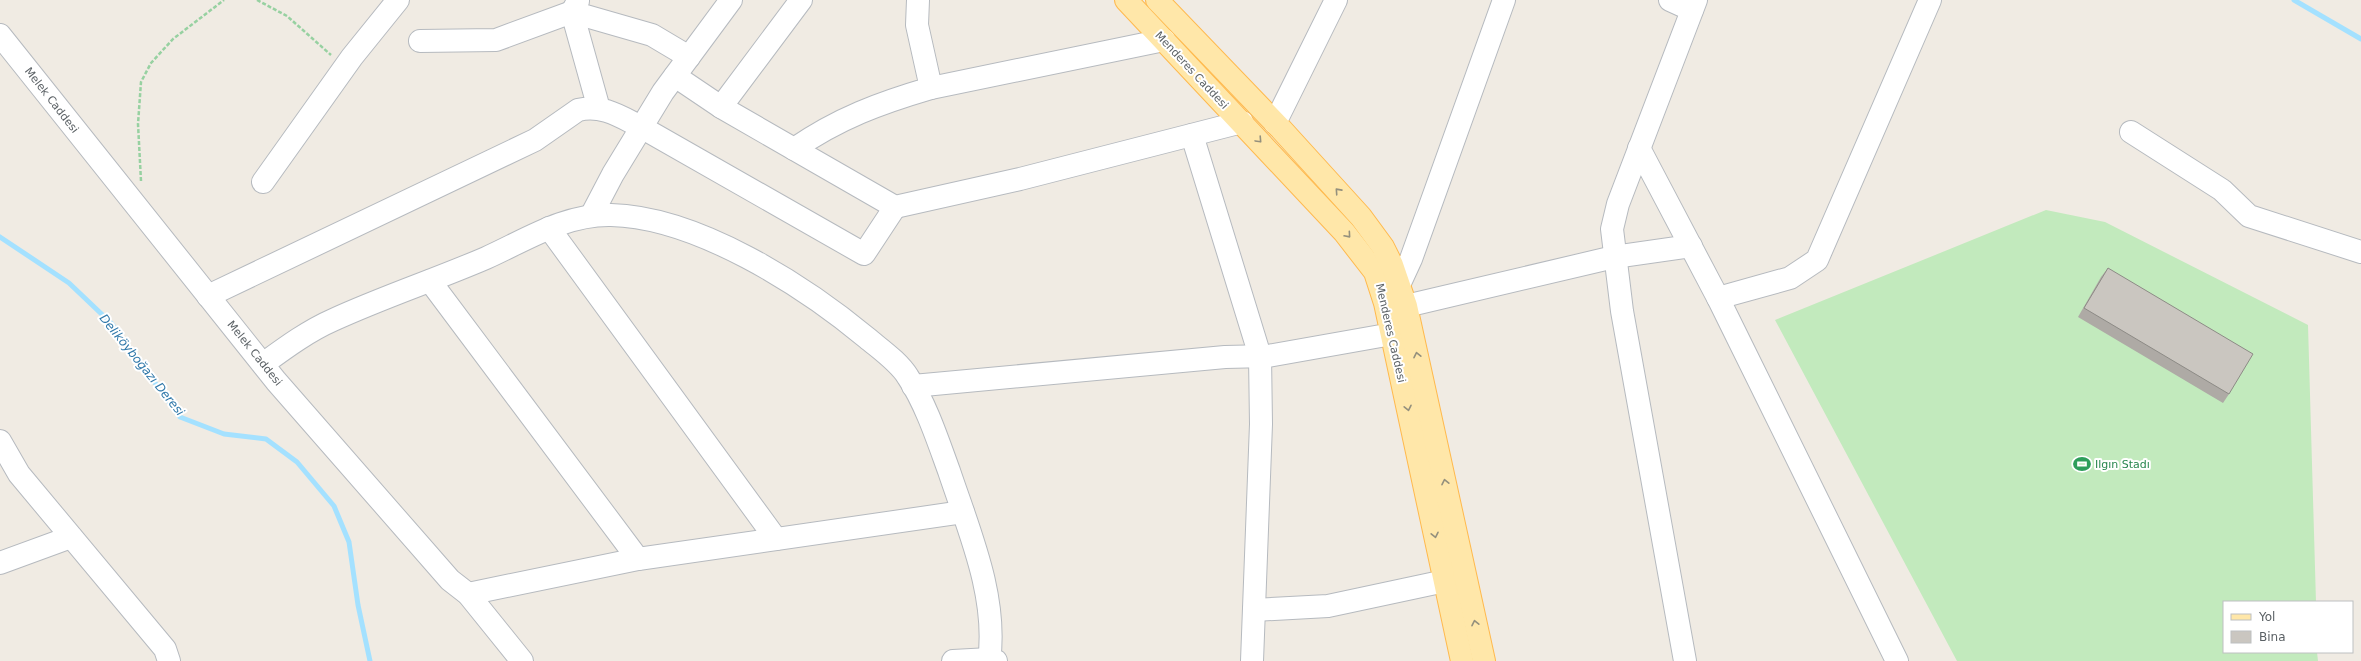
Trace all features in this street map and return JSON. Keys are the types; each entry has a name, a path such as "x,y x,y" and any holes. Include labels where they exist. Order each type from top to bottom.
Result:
{"main road":[{"name":"Menderes Caddesi","path":"1126,0 1344,232 1375,272 1382,288 1462,661"},
{"name":"Menderes Caddesi","path":"1157,0 1275,123 1361,217 1383,247 1406,306 1484,661"}],"street":[{"path":"263,182 345,67 398,0"},
{"path":"591,216 613,174 674,76 731,0"},
{"path":"721,107 801,0"},
{"path":"918,0 917,25 931,88"},
{"path":"1275,123 1336,0"},
{"path":"1399,285 1411,259 1504,0"},
{"path":"1670,0 1694,5 1618,204 1612,229 1614,257 1622,311 1685,661"},
{"path":"1718,298 1790,278 1817,260 1930,0"},
{"path":"420,41 496,40 575,6 652,35 689,57"},
{"path":"575,6 599,109"},
{"name":"Melek Caddesi","path":"0,34 263,364 450,580 468,594 522,661"},
{"path":"794,149 822,130 876,104 931,88 1164,40"},
{"path":"674,76 721,107 895,207 1020,179 1242,122"},
{"path":"208,296 534,140 578,110 586,108 607,110 641,127 864,254 895,207"},
{"path":"2131,132 2222,190 2249,216 2361,252"},
{"path":"1192,135 1260,356 1261,424 1252,661"},
{"path":"1639,148 1718,298 1897,661"},
{"path":"263,364 294,342 331,321 486,258 549,228 591,216 611,215 646,218 743,254 840,316 908,376 935,432 964,512 982,573 990,612 992,660 953,661"},
{"path":"549,228 776,539"},
{"path":"1406,306 1614,257 1691,246"},
{"path":"430,281 638,559"},
{"path":"913,386 1260,356 1392,334"},
{"path":"0,442 19,474 164,649 168,661"},
{"path":"468,594 638,559 964,512"},
{"path":"0,563 71,537"},
{"path":"1254,610 1328,606 1445,581"}],"path":[{"path":"141,184 138,124 141,82 151,63 173,39 224,0"},
{"path":"257,0 287,16 345,67"}],"green space":[{"name":"Ilgın Stadı","path":"2046,210 2105,222 2308,325 2316,601 2223,601 2223,653 2317,653 2318,661 1957,661 1775,320"}],"building":[{"path":"2108,268 2253,354 2229,394 2084,308"}],"waterway":[{"path":"2294,0 2361,39"},
{"name":"Deliköyboğazı Deresi","path":"0,237 69,283 111,323 180,417 224,434 266,439 297,462 334,506 349,542 358,605 370,661"}],"place":[{"name":"Ilgın Stadı","path":"2082,464"}]}
